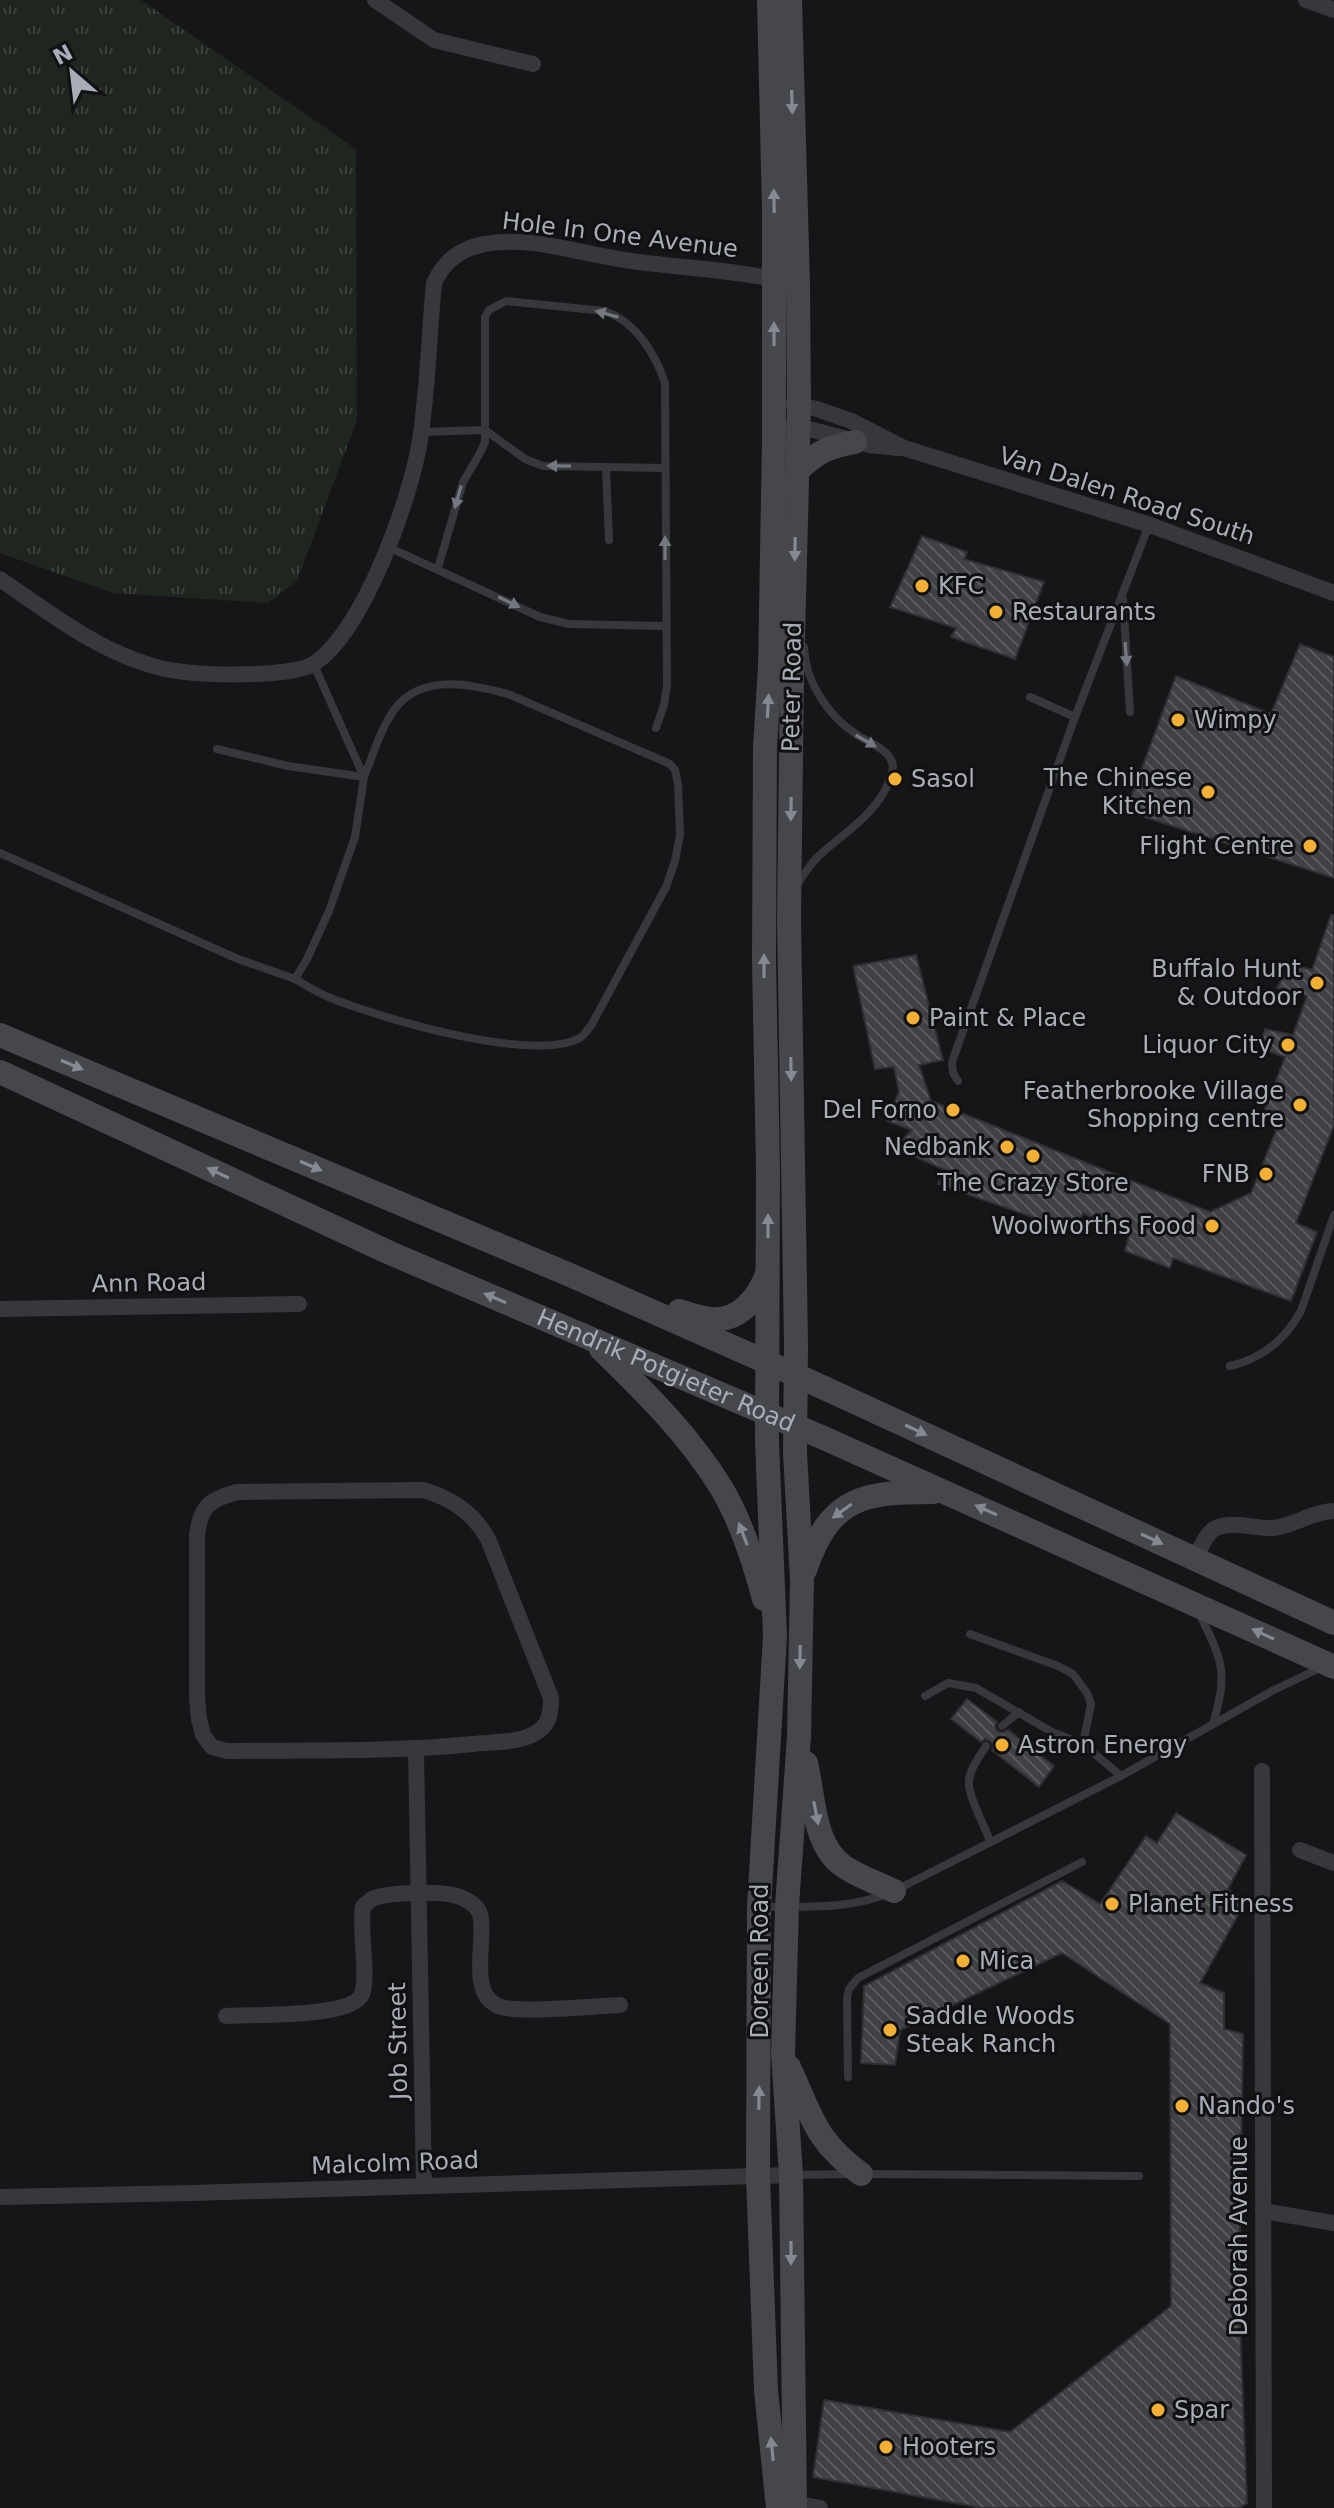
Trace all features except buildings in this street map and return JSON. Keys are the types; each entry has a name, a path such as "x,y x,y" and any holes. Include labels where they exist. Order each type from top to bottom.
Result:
{"main road":[{"name":"Peter Road","path":"769,0 774,209 774,402 790,420 797,471 789,900 795,1426"},
{"name":"Peter Road","path":"768,1414 765,795 798,284 790,0"},
{"path":"797,471 815,454 855,442"},
{"name":"Hendrik Potgieter Road","path":"0,1035 570,1275 796,1375 1334,1623"},
{"name":"Hendrik Potgieter Road","path":"0,1072 390,1253 768,1414 1331,1665"},
{"path":"570,1275 711,1319 723,1319 746,1307 761,1290 768,1270"},
{"path":"593,1340 682,1432 721,1488 754,1563 775,1636"},
{"name":"Doreen Road","path":"768,1414 775,1636 759,1907 758,2176 766,2390 786,2505"},
{"name":"Doreen Road","path":"786,2505 791,2175 783,2054 787,1906 799,1737 802,1579 795,1426"},
{"path":"802,1579 820,1532 844,1508 879,1493 943,1492"},
{"path":"799,1737 823,1842 842,1865 894,1891"},
{"path":"783,2054 826,2143 861,2174"}],"street":[{"path":"375,0 434,40 533,64"},
{"path":"1306,0 1334,10"},
{"name":"Hole In One Avenue","path":"314,665 341,638 361,608 388,547 409,483 421,432 434,283 440,269 450,259 474,247 496,242 530,243 624,260 798,284"},
{"name":"Van Dalen Road South","path":"790,420 817,409 851,421 904,448 1150,525 1334,593"},
{"name":"Van Dalen Road South","path":"790,420 855,442 904,448"},
{"path":"0,579 48,613 107,647 164,668 201,674 240,674 279,673 314,665"},
{"name":"Ann Road","path":"0,1309 299,1304"},
{"path":"423,1490 442,1495 472,1515 481,1525 551,1698 551,1713 544,1727 532,1735 416,1750 227,1751 212,1747 203,1735 197,1697 197,1536 198,1522 205,1506 237,1492 423,1490"},
{"path":"1195,1559 1217,1527 1230,1524 1276,1528 1324,1511 1334,1511"},
{"name":"Job Street","path":"416,1750 424,2186"},
{"name":"Deborah Avenue","path":"1262,1771 1264,2508"},
{"path":"1300,1850 1334,1863"},
{"path":"226,2016 333,2011 355,2002 362,1994 363,1986 363,1907 371,1899 385,1895 420,1894 460,1896 471,1902 480,1913 480,1979 486,1996 497,2006 515,2009 620,2005"},
{"name":"Malcolm Road","path":"0,2197 791,2175"},
{"path":"1263,2211 1334,2223"},
{"path":"786,2505 820,2508"}],"lane":[{"path":"438,568 463,482 483,448 485,317 489,310 506,301 618,315 660,367 665,383 667,685 656,728"},
{"path":"421,432 485,430 534,464 665,468"},
{"path":"606,467 609,540"},
{"path":"958,1081 952,1062 1075,717 1150,525"},
{"path":"388,547 557,622 665,626"},
{"path":"1122,595 1130,712"},
{"path":"789,900 821,853 862,820 876,804 893,773 893,762 888,755 851,731 815,688 806,666 802,628 794,604"},
{"path":"314,665 364,777"},
{"path":"0,853 238,959 295,979 330,998 399,1022 512,1045 559,1045 583,1037 592,1024 666,887 680,835 675,770 670,764 508,694 487,689 431,685 408,694 388,718 364,777 355,837 329,911 295,979"},
{"path":"1030,697 1075,717"},
{"path":"217,749 288,766 364,777"},
{"path":"1230,1366 1249,1362 1264,1353 1293,1325 1301,1311 1334,1215"},
{"path":"1194,1603 1216,1648 1222,1670 1222,1692 1213,1724"},
{"path":"970,1634 1073,1674 1091,1704 1083,1744"},
{"path":"759,1907 837,1907 879,1898 1121,1776 1274,1690 1331,1665"},
{"path":"925,1696 948,1683 976,1688 1052,1732 1083,1744 1121,1776"},
{"path":"1002,1726 1019,1712"},
{"path":"986,1746 972,1769 969,1781 990,1841"},
{"path":"848,2077 847,1998 849,1989 858,1978 1082,1862"},
{"path":"791,2175 1139,2176"}],"green space":[{"path":"0,0 141,0 356,149 357,420 297,581 268,603 113,593 0,553"}],"place":[{"name":"KFC","path":"922,586"},
{"name":"Restaurants","path":"996,612"},
{"name":"Wimpy","path":"1178,720"},
{"name":"Sasol","path":"895,779"},
{"name":"The Chinese Kitchen","path":"1208,792"},
{"name":"Flight Centre","path":"1310,846"},
{"name":"Buffalo Hunt & Outdoor","path":"1317,983"},
{"name":"Paint & Place","path":"913,1018"},
{"name":"Liquor City","path":"1288,1045"},
{"name":"Featherbrooke Village Shopping centre","path":"1300,1105"},
{"name":"Del Forno","path":"953,1110"},
{"name":"Nedbank","path":"1007,1147"},
{"name":"The Crazy Store","path":"1033,1156"},
{"name":"FNB","path":"1266,1174"},
{"name":"Woolworths Food","path":"1212,1226"},
{"name":"Astron Energy","path":"1002,1745"},
{"name":"Planet Fitness","path":"1112,1904"},
{"name":"Mica","path":"963,1961"},
{"name":"Saddle Woods Steak Ranch","path":"890,2030"},
{"name":"Nando's","path":"1182,2106"},
{"name":"Spar","path":"1158,2410"},
{"name":"Hooters","path":"886,2447"}]}
